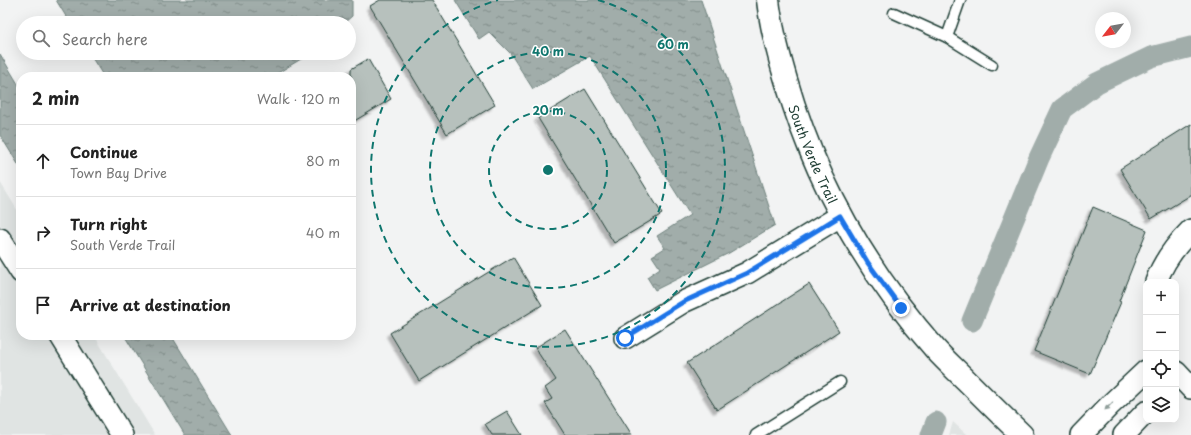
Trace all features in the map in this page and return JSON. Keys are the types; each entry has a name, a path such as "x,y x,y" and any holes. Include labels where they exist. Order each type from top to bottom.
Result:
{"street":[{"name":"South Verde Trail","path":"768,0 778,53 793,106 813,158 840,216 868,263 901,308 937,351 1022,435"},
{"path":"625,338 683,302 747,273 840,216"},
{"path":"1157,279 1172,251 1191,230"},
{"path":"0,238 16,264"},
{"path":"63,340 122,435"},
{"path":"1080,435 1143,374"},
{"path":"1124,435 1143,415"}],"lane":[{"path":"947,37 960,0"},
{"path":"894,13 947,37 992,65"},
{"path":"756,435 840,382"}],"shaded area":[{"path":"0,182 16,208 16,340 97,340 155,435 0,435"},
{"path":"953,422 967,435 949,435"}],"water":[{"path":"56,0 352,0 352,16 66,16"},
{"path":"455,0 701,0 775,225 729,253 655,290 647,277 660,268 652,256 665,248 657,236 690,215 590,56 533,89 510,53 489,32 479,39"},
{"path":"0,54 16,81 16,161 0,135"},
{"path":"93,60 299,60 279,72 101,72"},
{"path":"127,340 174,340 232,435 185,435"}],"building":[{"path":"380,0 432,0 495,105 447,134 370,6"},
{"path":"368,59 391,99 356,120 356,72 351,72 351,69"},
{"path":"585,89 662,214 614,243 538,118"},
{"path":"1191,124 1191,195 1151,219 1120,169"},
{"path":"1093,207 1147,230 1119,301 1121,302 1090,374 1034,351"},
{"path":"513,257 542,305 419,381 390,333"},
{"path":"809,284 839,331 717,410 687,363"},
{"path":"565,329 632,435 565,435 545,403 552,399 545,388 556,380 535,348"},
{"path":"507,411 522,435 492,435 485,424"}],"waterway":[{"path":"972,321 1039,158 1062,109 1097,83 1151,57 1191,47"},
{"path":"931,435 936,422"}],"route":[{"path":"625,338 683,302 747,273 840,216 868,263 901,308"}]}
